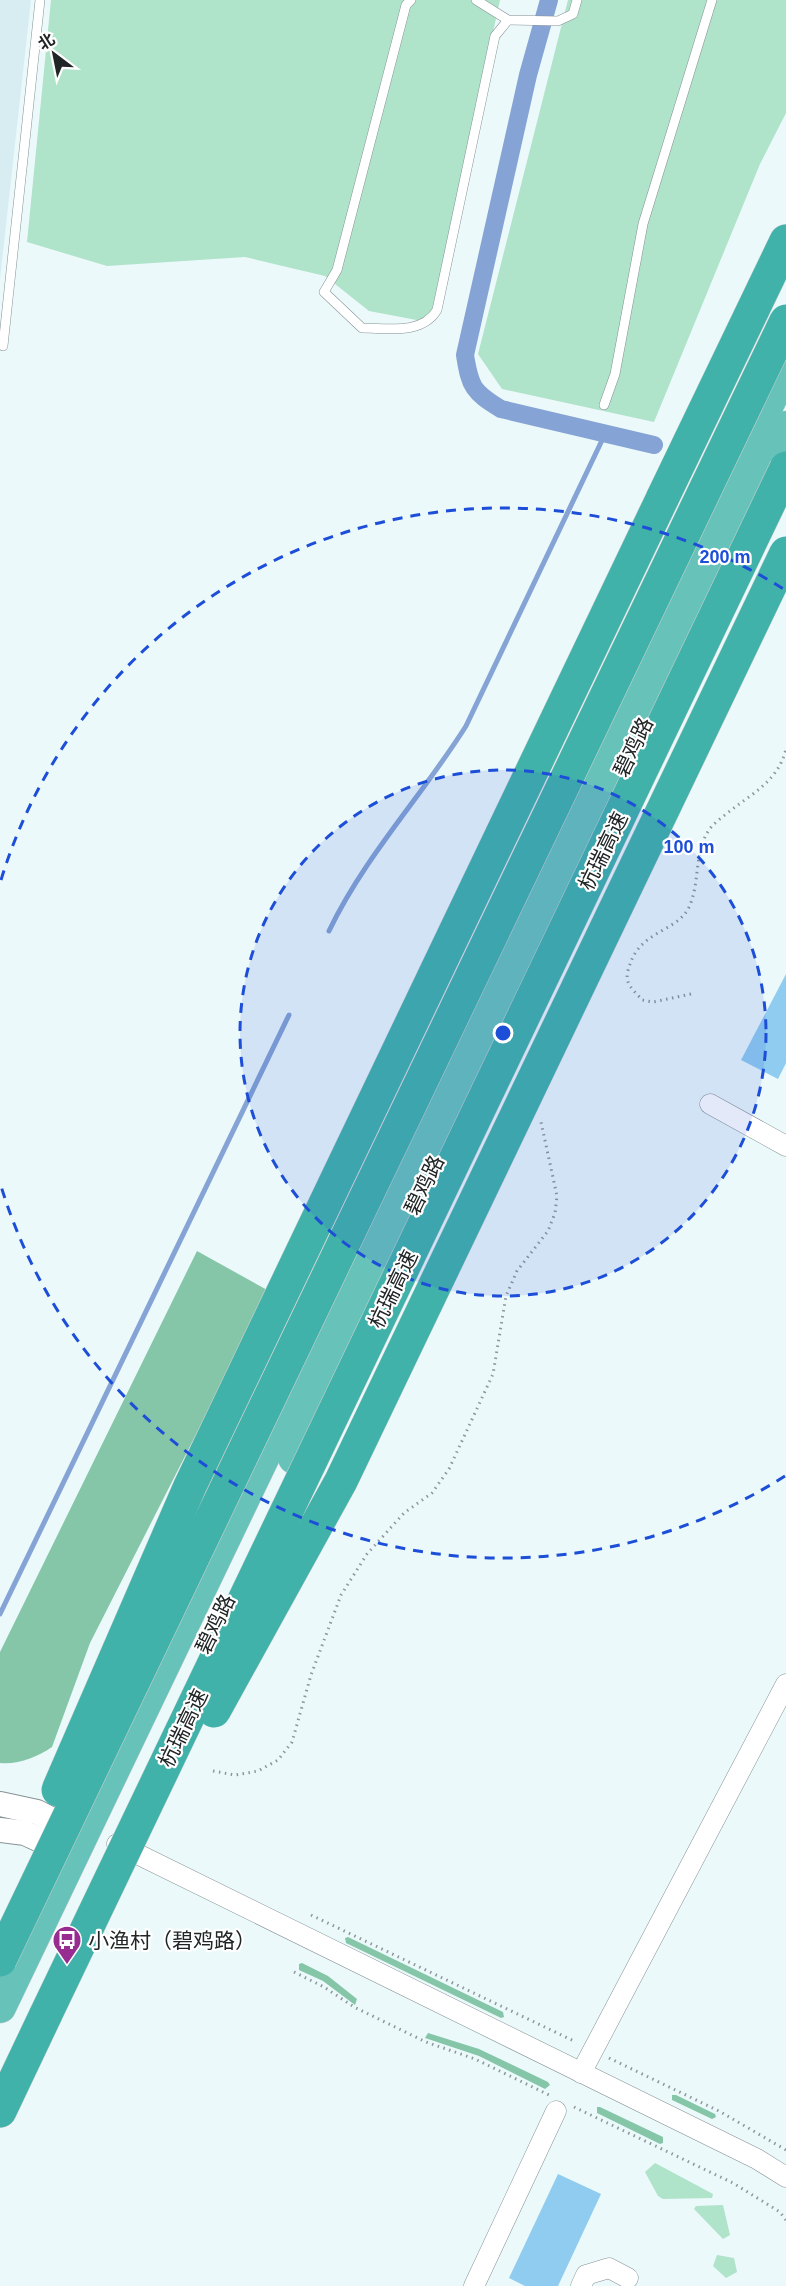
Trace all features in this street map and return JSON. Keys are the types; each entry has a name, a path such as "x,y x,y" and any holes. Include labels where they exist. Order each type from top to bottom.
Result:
{"highway":[{"path":"0,1923 190,1486 786,241"},
{"path":"0,1960 786,321"},
{"name":"碧鸡路","path":"0,2074 89,1844 786,367"},
{"name":"碧鸡路","path":"0,2007 89,1844 786,427"},
{"name":"杭瑞高速","path":"0,2111 786,468"},
{"path":"46,2014 341,1481 786,554"}],"street":[{"path":"710,1104 786,1146"},
{"path":"581,2073 786,1684"},
{"path":"0,1804 37,1812 89,1844 581,2073 757,2160 786,2178"},
{"path":"0,1830 89,1844"},
{"path":"474,2286 559,2104"},
{"path":"581,2286 586,2276 609,2268 628,2278"}],"lane":[{"path":"3,346 40,0"},
{"path":"411,0 406,5 337,270 324,292 363,328 410,328 427,324 437,310 495,36 508,20"},
{"path":"476,0 508,20 533,21 558,21 573,14 577,0"},
{"path":"604,405 615,374 643,224 712,0"}],"path":[{"path":"691,994 653,1002 642,1000 628,981 628,970 632,958 645,940 675,923 690,906 696,884 698,860 710,828 770,780 782,765 786,749"},
{"path":"213,1771 235,1775 258,1771 278,1760 292,1742 311,1675 341,1594 367,1554 404,1513 432,1493 449,1469 493,1374 506,1296 518,1271 548,1231 555,1213 557,1196 546,1154 543,1126 539,1118"},
{"path":"311,1916 719,2111 786,2150"},
{"path":"294,1972 324,1986 354,2007 426,2042 475,2059 559,2104 733,2183 780,2212 786,2220"}],"shaded area":[{"path":"0,0 31,0 0,279"}],"green space":[{"path":"51,0 500,0 432,311 422,321 369,311 325,276 245,257 107,266 27,242"},
{"path":"568,0 786,0 786,113 760,164 654,422 502,389 478,354"},
{"path":"197,1251 269,1291 90,1643 52,1747 27,1760 0,1763 0,1652"},
{"path":"348,1937 503,2012 504,2017 501,2018 346,1943 345,1938"},
{"path":"302,1963 328,1976 357,1999 355,2005 323,1981 299,1970 299,1964"},
{"path":"428,2033 479,2049 550,2085 545,2089 479,2056 425,2038"},
{"path":"672,2095 715,2114 716,2117 712,2119 672,2100"},
{"path":"597,2107 663,2137 663,2143 660,2144 597,2113"},
{"path":"655,2163 713,2194 712,2198 663,2199 658,2196 645,2172"},
{"path":"723,2205 730,2235 723,2239 694,2209 696,2206"},
{"path":"717,2255 734,2258 737,2272 726,2278 713,2266"}],"building":[{"path":"786,974 786,1063 778,1079 741,1060"},
{"path":"558,2174 601,2194 558,2286 525,2286 509,2278"}],"waterway":[{"path":"549,0 528,75 465,355 469,375 474,388 501,409 654,445"},
{"path":"329,931 359,877 466,726 605,434"},
{"path":"0,1614 289,1015"}],"place":[{"name":"小渔村（碧鸡路）","path":"67,1966"}]}
